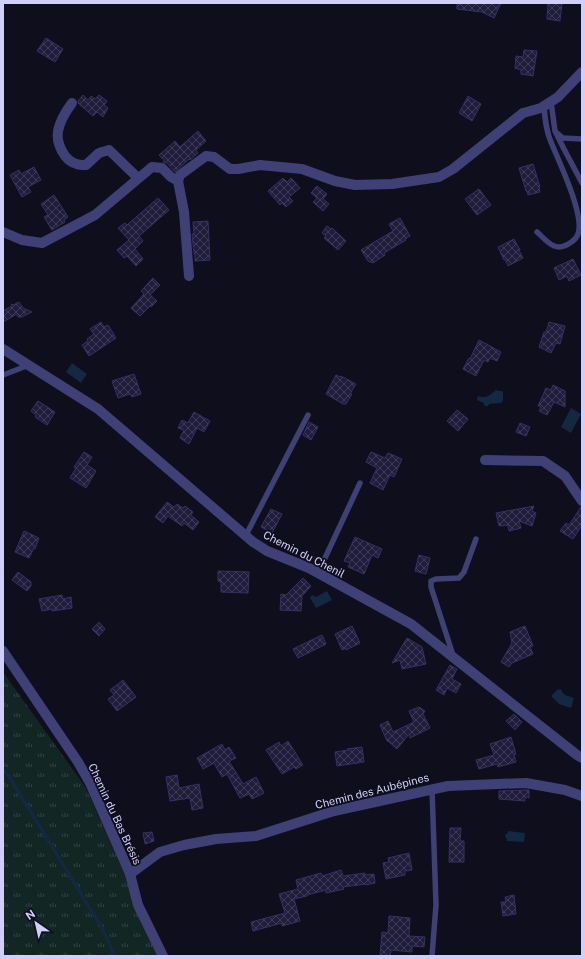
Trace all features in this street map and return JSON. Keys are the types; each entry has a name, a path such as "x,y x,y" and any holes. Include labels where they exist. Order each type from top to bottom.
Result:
{"street":[{"path":"189,276 184,212 178,181 180,175 206,156 214,157 230,169 260,165 302,169 335,181 355,185 392,184 439,177 453,169 524,113 541,108 558,97 582,72"},
{"path":"72,103 67,110 58,132 59,143 66,157 71,162 76,164 86,165 99,153 109,150 138,178"},
{"path":"3,232 22,240 42,243 95,215 152,167 162,168 171,177 178,181"},
{"name":"Chemin du Chenil","path":"3,349 98,409 253,542 267,551 309,568 410,624 582,758"},
{"path":"485,460 543,460 565,476 582,501"},
{"name":"Chemin du Bas Brésis","path":"3,651 78,762 90,783 130,874 138,905 163,956"},
{"name":"Chemin des Aubépines","path":"130,874 160,852 178,847 216,839 256,836 334,811 448,786 526,783 565,790 582,796"}],"lane":[{"path":"547,104 555,131 582,183"},
{"path":"537,232 553,246 559,248 574,240 579,233 581,222 574,193 546,129 547,104"},
{"path":"555,131 563,138 582,139"},
{"path":"3,375 29,365"},
{"path":"246,535 308,415"},
{"path":"318,574 360,483"},
{"path":"454,657 431,587 431,581 436,579 459,578 464,572 476,539"},
{"path":"432,789 436,904 432,956"}],"green space":[{"path":"3,672 86,788 161,956 3,956"}],"water":[{"path":"72,363 87,374 81,383 66,372"},
{"path":"496,390 503,392 503,401 501,403 489,404 488,406 485,406 484,403 477,400 478,396 486,397"},
{"path":"571,408 581,414 571,433 561,427"},
{"path":"327,591 332,600 316,608 310,598 311,596 313,595 316,597"},
{"path":"558,689 560,689 565,695 574,698 571,708 559,704 551,696"},
{"path":"508,831 525,833 524,842 507,841 505,835"}],"building":[{"path":"457,3 501,3 494,18 482,12 457,9"},
{"path":"548,3 562,3 560,21 547,19"},
{"path":"46,38 63,49 55,62 37,51"},
{"path":"524,50 537,51 533,76 521,74 521,70 515,68 516,56 523,57"},
{"path":"83,95 88,100 91,96 95,99 99,95 107,101 104,105 108,108 103,117 97,112 93,116 78,103"},
{"path":"468,96 481,104 472,121 459,113"},
{"path":"198,131 206,141 196,150 198,153 175,172 167,163 163,162 164,160 159,155 175,141 180,147"},
{"path":"533,164 540,187 540,192 528,195 519,168"},
{"path":"34,167 41,180 28,187 31,192 22,197 10,175 19,170 21,174"},
{"path":"283,178 287,182 291,178 300,188 289,197 293,201 286,207 282,203 280,205 268,191"},
{"path":"317,186 327,194 323,199 329,204 323,211 313,202 317,198 311,193"},
{"path":"479,189 491,205 477,215 465,199"},
{"path":"54,195 68,217 64,220 65,222 52,230 44,217 48,215 41,204"},
{"path":"158,198 169,210 139,236 143,241 135,249 143,259 136,266 127,256 124,258 117,250 129,240 118,228 125,223 127,225"},
{"path":"400,218 410,236 384,253 385,255 373,263 368,261 361,250 393,231 389,224"},
{"path":"208,221 210,260 195,261 192,234 194,234 193,222"},
{"path":"327,226 331,229 332,228 346,241 338,250 324,238 326,236 322,233"},
{"path":"514,239 523,258 508,266 498,247"},
{"path":"573,259 581,275 569,281 567,276 559,280 554,268"},
{"path":"153,278 160,285 150,295 157,301 140,316 131,308 144,294 141,291"},
{"path":"19,302 23,308 32,312 22,317 18,317 17,314 3,322 3,311 12,306 11,304 13,305"},
{"path":"101,322 104,327 108,325 116,338 89,356 82,345 94,334 90,329"},
{"path":"549,322 565,326 560,344 556,343 551,353 539,347"},
{"path":"479,340 501,352 497,361 490,358 488,362 484,360 476,376 463,369 469,358 470,359"},
{"path":"134,374 141,394 132,397 130,394 118,398 112,381"},
{"path":"336,375 356,384 346,404 343,404 326,394"},
{"path":"553,385 565,391 565,407 554,402 547,415 539,411 541,407 538,406 546,388 551,390"},
{"path":"38,401 55,412 47,425 35,417 36,415 31,411"},
{"path":"457,410 468,419 458,431 447,421"},
{"path":"194,412 210,421 204,432 197,428 189,444 180,438 184,430 178,428 182,420 188,423"},
{"path":"309,422 318,427 311,440 303,435"},
{"path":"520,423 530,427 526,436 516,432"},
{"path":"84,452 92,457 87,465 96,471 86,488 70,478 76,468 74,467"},
{"path":"371,452 385,458 388,453 402,459 394,477 390,475 383,490 370,483 377,468 366,462"},
{"path":"167,502 174,507 177,504 183,508 185,506 193,512 191,515 199,522 193,530 184,523 182,526 168,516 163,523 155,517"},
{"path":"534,506 532,511 536,513 532,526 519,521 521,528 509,531 508,525 499,526 496,513"},
{"path":"581,507 582,525 573,539 560,531 566,523 569,525"},
{"path":"271,509 282,514 272,533 261,527"},
{"path":"24,531 39,538 35,549 34,548 29,558 15,552"},
{"path":"355,537 382,549 378,558 372,555 364,574 348,567 350,563 344,561"},
{"path":"419,555 430,558 426,574 415,571"},
{"path":"218,571 249,572 248,593 221,592 221,582 218,581"},
{"path":"18,572 31,582 31,586 27,591 12,580"},
{"path":"303,578 311,586 302,596 301,611 280,610 281,594 286,595"},
{"path":"62,595 63,599 71,597 72,608 42,611 39,599"},
{"path":"99,622 105,629 99,636 92,629"},
{"path":"352,626 360,643 346,650 346,648 342,650 335,634"},
{"path":"525,626 533,646 530,647 533,654 512,663 509,667 501,662 512,643 510,632"},
{"path":"322,635 326,644 298,658 293,649"},
{"path":"407,638 422,647 426,664 402,669 400,660 392,663"},
{"path":"450,665 457,669 452,679 461,684 456,693 447,688 444,695 436,690"},
{"path":"123,680 136,697 117,711 108,699 114,695 110,690"},
{"path":"419,707 425,711 423,714 430,728 410,738 409,734 397,749 387,741 380,725 388,721 393,732 414,722 409,711"},
{"path":"514,714 522,722 515,730 506,721"},
{"path":"511,737 516,754 514,755 516,762 498,767 497,764 479,769 476,760 494,755 490,744"},
{"path":"288,741 303,765 296,769 294,767 282,774 266,750 279,742 281,746"},
{"path":"222,744 225,750 229,747 236,758 229,761 243,784 256,777 264,793 252,799 249,794 240,798 227,774 222,777 214,763 203,769 197,758"},
{"path":"362,747 364,762 337,766 335,752"},
{"path":"177,775 179,788 199,784 203,808 192,810 190,798 170,801 166,777"},
{"path":"529,790 529,798 525,797 525,801 499,799 499,791"},
{"path":"450,828 461,828 460,841 464,841 464,862 449,862"},
{"path":"152,832 154,841 145,844 143,833"},
{"path":"409,853 412,870 405,871 405,875 386,879 383,863 389,862 388,858"},
{"path":"341,870 343,876 365,873 365,875 374,874 375,883 343,887 344,889 326,893 326,890 294,899 300,921 282,926 282,923 253,931 251,922 285,913 279,894 298,889 296,880 321,873 322,876"},
{"path":"514,895 516,914 503,916 501,902 506,902 505,897"},
{"path":"389,916 410,918 409,936 425,937 424,947 412,946 412,952 391,950 390,956 380,956 382,932 388,933"}],"waterway":[{"path":"3,770 8,775 102,928 115,956"}]}
